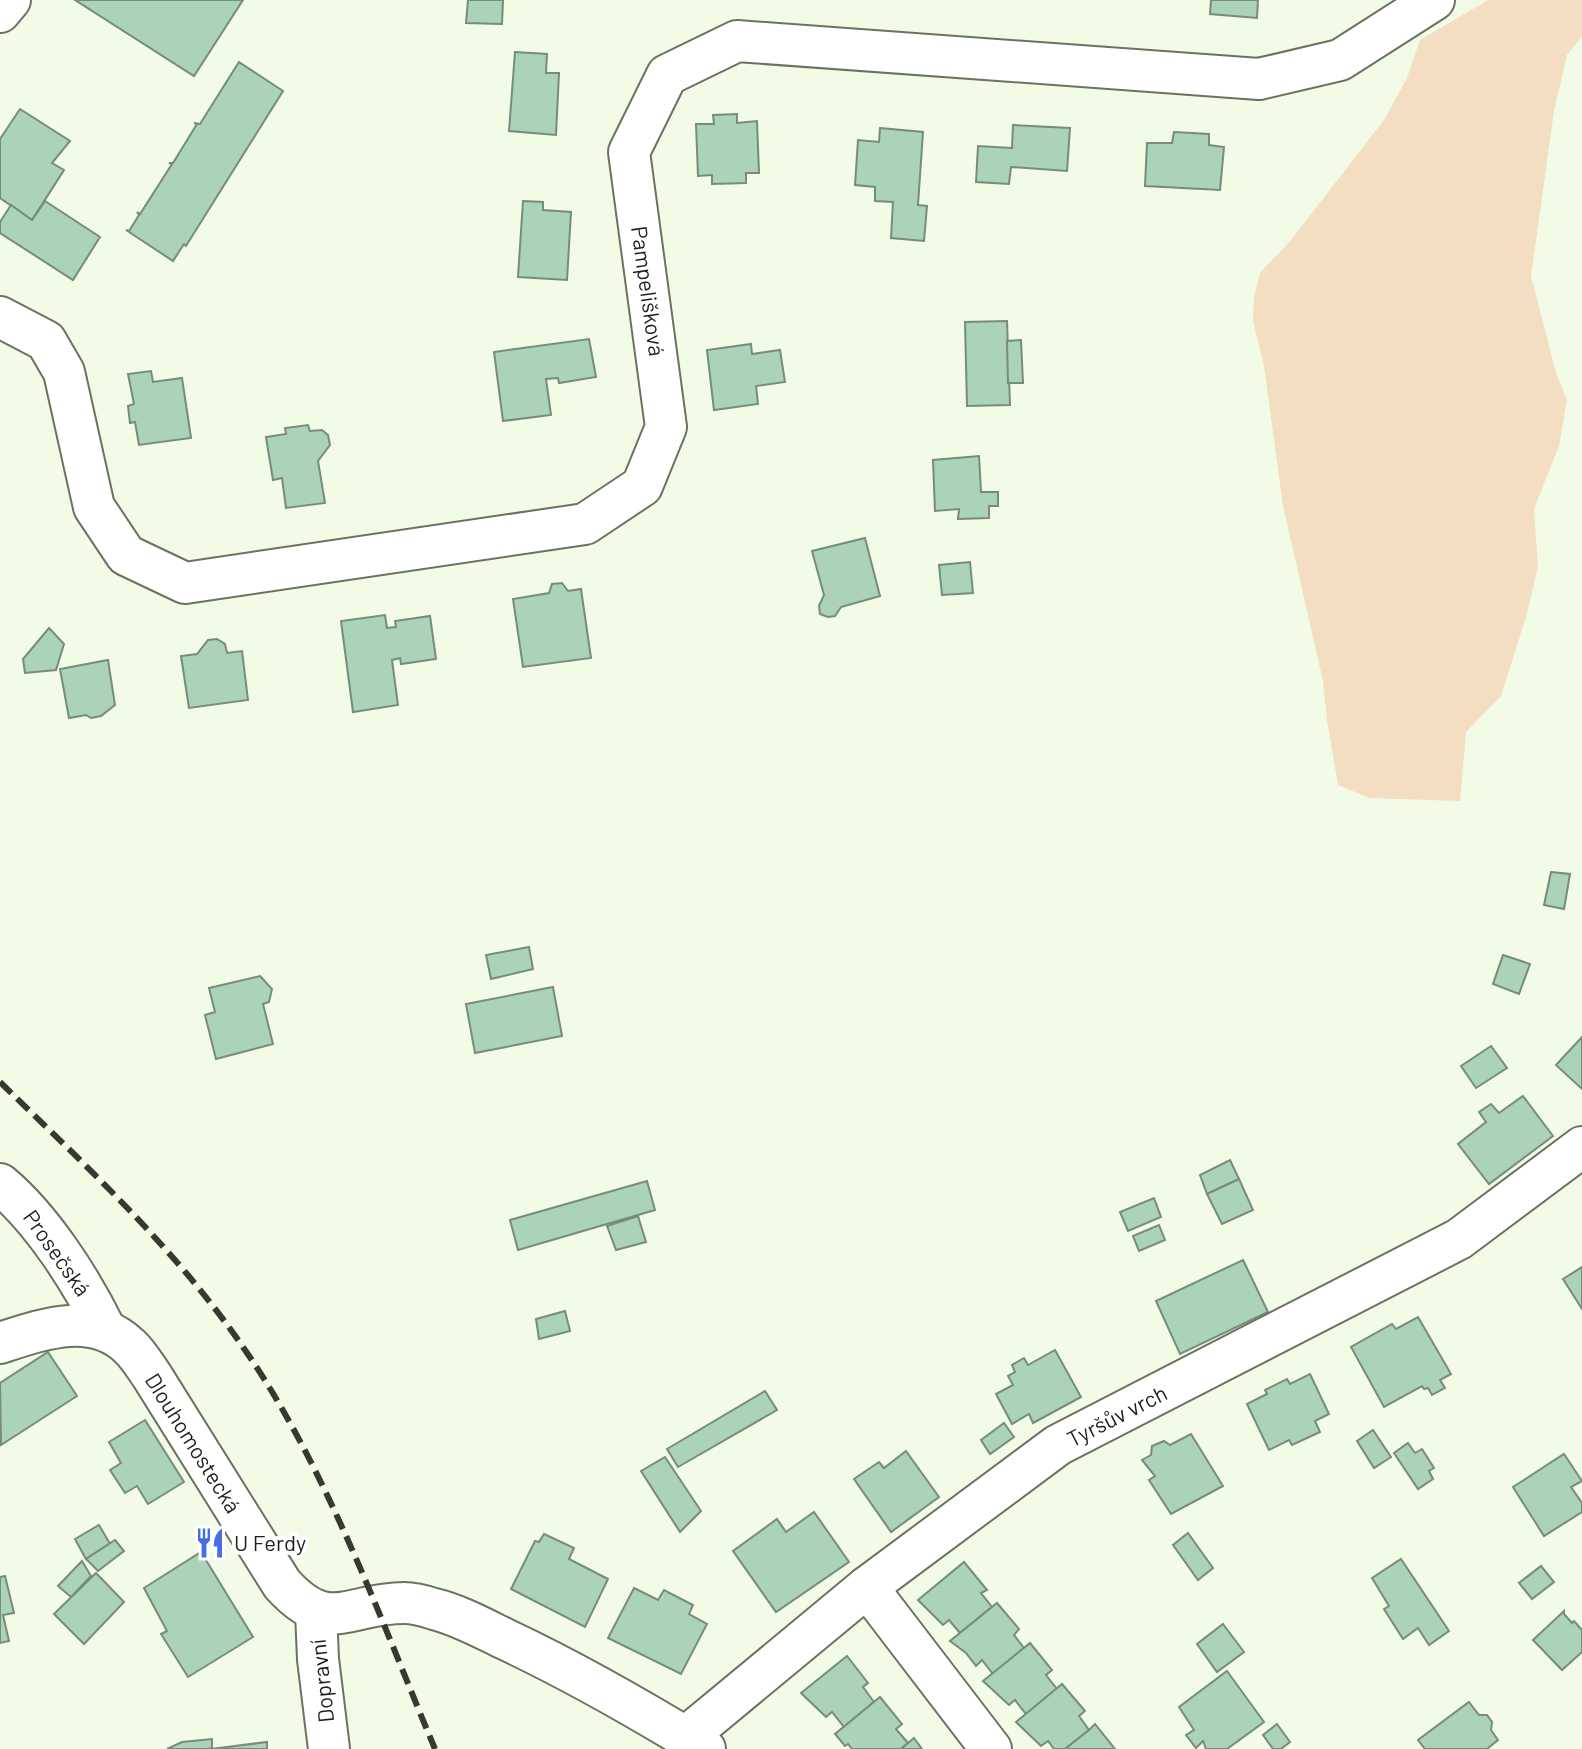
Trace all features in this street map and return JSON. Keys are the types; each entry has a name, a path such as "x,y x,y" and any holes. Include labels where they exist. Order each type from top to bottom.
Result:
{"street":[{"path":"0,12 10,0"},
{"name":"Pampelišková","path":"0,317 46,341 64,372 94,507 126,555 185,583 585,524 642,486 666,427 629,152 667,75 737,41 1259,79 1340,60 1434,0"},
{"name":"Tyršův vrch","path":"696,1743 867,1587 1058,1445 1459,1239 1582,1147"},
{"name":"Prosečská","path":"0,1184 18,1199 85,1288 105,1329"},
{"path":"0,1343 37,1331 76,1325 105,1329"},
{"name":"Dlouhomostecká","path":"105,1329 130,1347 152,1376 282,1584 297,1601 316,1612"},
{"path":"867,1587 991,1749"},
{"path":"316,1612 339,1615 406,1602 438,1610 548,1659 696,1743"},
{"name":"Dopravní","path":"316,1612 318,1659 329,1749"}],"shaded area":[{"path":"1488,0 1582,0 1582,36 1567,55 1554,111 1531,276 1556,373 1567,400 1559,446 1534,509 1538,567 1526,617 1501,696 1466,732 1460,801 1370,798 1338,785 1323,681 1283,506 1264,366 1253,321 1254,297 1260,273 1291,240 1384,120 1407,78 1420,40"}],"building":[{"path":"75,0 243,0 194,76"},
{"path":"468,0 503,0 502,24 466,23"},
{"path":"1211,0 1258,0 1257,18 1210,14"},
{"path":"515,52 547,54 546,73 559,73 556,135 509,131"},
{"path":"239,62 283,91 186,246 184,244 173,261 126,230 129,231 139,215 137,212 140,214 172,164 169,163 173,163 197,124 194,123 200,124"},
{"path":"20,109 70,141 52,163 64,170 32,220 0,198 0,139"},
{"path":"737,114 737,123 757,121 759,173 746,173 746,183 712,184 712,175 698,176 696,124 714,124 713,115"},
{"path":"1013,125 1070,128 1067,171 1011,167 1009,184 976,182 978,146 1012,148"},
{"path":"880,128 923,132 918,205 927,206 924,241 891,238 893,202 875,201 875,187 855,185 858,140 879,142"},
{"path":"1174,132 1209,134 1209,145 1224,147 1220,190 1145,186 1147,143 1172,143"},
{"path":"45,201 100,237 73,280 0,233 0,222 11,205 32,220"},
{"path":"523,201 543,202 543,210 571,212 567,280 518,277"},
{"path":"1007,321 1010,405 967,406 965,322"},
{"path":"589,339 596,377 559,383 558,378 546,379 551,415 503,421 494,352"},
{"path":"1021,340 1023,383 1008,383 1007,341"},
{"path":"751,344 752,354 780,350 785,382 756,386 758,404 714,410 707,350"},
{"path":"151,371 153,382 182,378 191,438 139,445 135,422 130,423 128,406 134,404 128,374"},
{"path":"308,425 310,431 322,430 328,435 330,445 318,461 325,503 286,508 282,478 273,480 266,437 286,434 285,428"},
{"path":"979,456 981,492 998,492 998,506 989,506 989,518 958,519 959,509 935,511 933,460"},
{"path":"865,538 880,596 841,607 835,616 820,614 819,606 824,595 812,551"},
{"path":"970,562 973,593 942,595 939,565"},
{"path":"562,583 568,591 581,589 591,658 523,667 513,599 549,593 552,584"},
{"path":"385,615 387,628 396,627 395,621 430,616 436,659 401,664 400,658 392,660 398,705 353,712 341,621"},
{"path":"49,628 64,644 56,670 25,673 23,659"},
{"path":"217,639 225,644 227,653 242,651 248,700 189,708 181,656 197,654 208,640"},
{"path":"108,660 115,705 101,716 69,718 60,669"},
{"path":"1551,872 1570,874 1564,909 1544,905"},
{"path":"529,947 533,969 491,979 486,955"},
{"path":"1503,955 1530,964 1519,994 1493,984"},
{"path":"260,976 272,989 269,1002 263,1004 273,1044 216,1059 205,1015 215,1012 209,988"},
{"path":"553,987 562,1036 475,1053 466,1004"},
{"path":"1582,1037 1582,1089 1556,1065"},
{"path":"1491,1046 1507,1068 1476,1088 1461,1066"},
{"path":"1523,1096 1553,1136 1489,1184 1458,1144 1486,1122 1479,1112 1491,1104 1499,1113"},
{"path":"1230,1160 1239,1179 1207,1194 1200,1175"},
{"path":"1239,1179 1253,1210 1222,1224 1207,1194"},
{"path":"647,1181 655,1210 518,1250 510,1220"},
{"path":"1154,1198 1161,1217 1128,1231 1120,1212"},
{"path":"638,1216 646,1242 616,1250 607,1226"},
{"path":"1159,1225 1165,1240 1139,1251 1133,1236"},
{"path":"1243,1260 1268,1312 1180,1354 1156,1301"},
{"path":"1582,1267 1582,1309 1563,1279"},
{"path":"565,1311 570,1331 539,1339 536,1319"},
{"path":"1418,1317 1451,1374 1440,1380 1445,1388 1432,1395 1428,1388 1422,1386 1384,1407 1351,1347 1392,1324 1396,1329"},
{"path":"1055,1350 1081,1397 1033,1423 1029,1414 1012,1424 996,1394 1013,1385 1008,1376 1015,1372 1012,1365 1024,1358 1028,1365"},
{"path":"48,1352 77,1396 1,1445 0,1383"},
{"path":"1310,1374 1329,1414 1315,1421 1320,1432 1292,1445 1289,1440 1269,1450 1247,1404 1287,1379 1290,1384"},
{"path":"765,1391 777,1410 678,1467 667,1449"},
{"path":"145,1420 184,1482 148,1504 137,1486 125,1493 110,1470 121,1463 109,1442"},
{"path":"1004,1423 1014,1437 990,1454 981,1440"},
{"path":"1373,1430 1391,1457 1374,1468 1357,1441"},
{"path":"1191,1434 1223,1486 1171,1514 1149,1480 1155,1476 1142,1460 1151,1455 1152,1446 1164,1441 1170,1445"},
{"path":"1408,1443 1415,1453 1422,1449 1434,1468 1429,1471 1433,1479 1418,1489 1394,1453"},
{"path":"906,1451 939,1497 891,1532 854,1479 879,1462 884,1468"},
{"path":"1564,1454 1582,1481 1571,1487 1582,1503 1582,1512 1544,1536 1513,1487"},
{"path":"665,1457 701,1511 680,1532 641,1471"},
{"path":"814,1512 849,1562 776,1612 733,1551 777,1519 786,1532"},
{"path":"99,1525 110,1544 86,1559 75,1539"},
{"path":"1188,1533 1213,1568 1198,1580 1173,1545"},
{"path":"544,1534 574,1548 569,1559 608,1579 585,1627 511,1589 535,1541 539,1542"},
{"path":"115,1540 124,1551 98,1571 86,1559"},
{"path":"201,1552 253,1637 188,1677 161,1634 167,1631 144,1588"},
{"path":"1401,1559 1449,1631 1429,1645 1418,1628 1403,1639 1384,1609 1389,1606 1372,1578"},
{"path":"82,1561 91,1576 71,1597 58,1586"},
{"path":"964,1562 987,1590 981,1593 992,1607 960,1633 949,1620 943,1625 918,1600"},
{"path":"1541,1566 1554,1582 1532,1599 1519,1583"},
{"path":"96,1573 124,1602 84,1644 54,1614"},
{"path":"5,1576 14,1613 3,1615 9,1641 0,1643 0,1577"},
{"path":"634,1588 658,1600 664,1590 693,1605 689,1614 707,1624 681,1674 608,1638"},
{"path":"997,1603 1019,1629 1014,1635 1024,1648 993,1674 982,1660 976,1666 966,1653 950,1641"},
{"path":"1564,1611 1572,1623 1574,1621 1582,1630 1582,1652 1562,1670 1533,1640"},
{"path":"1223,1624 1244,1652 1217,1672 1197,1644"},
{"path":"1030,1643 1052,1670 1046,1675 1057,1689 1026,1714 1015,1700 1009,1705 983,1681"},
{"path":"847,1656 868,1683 863,1687 874,1702 844,1727 832,1712 826,1717 801,1693"},
{"path":"1227,1671 1264,1722 1227,1749 1206,1749 1203,1741 1196,1748 1186,1735 1194,1730 1179,1707"},
{"path":"1062,1684 1085,1711 1079,1716 1089,1730 1065,1749 1054,1749 1048,1741 1041,1746 1016,1722"},
{"path":"880,1697 902,1724 896,1729 908,1743 901,1749 852,1749 848,1744 845,1746 835,1734"},
{"path":"1469,1702 1479,1715 1487,1715 1498,1740 1487,1749 1425,1749 1418,1740"},
{"path":"1095,1724 1115,1749 1065,1749 1089,1730"},
{"path":"1277,1724 1290,1742 1281,1749 1273,1749 1263,1735"},
{"path":"914,1738 922,1749 901,1749 908,1743"},
{"path":"212,1739 212,1748 208,1749 167,1749 182,1742"},
{"path":"267,1742 267,1749 211,1749"}],"railway":[{"path":"0,1082 160,1243 245,1350 274,1395 326,1493 435,1749"}],"place":[{"name":"U Ferdy","path":"210,1543"}]}
